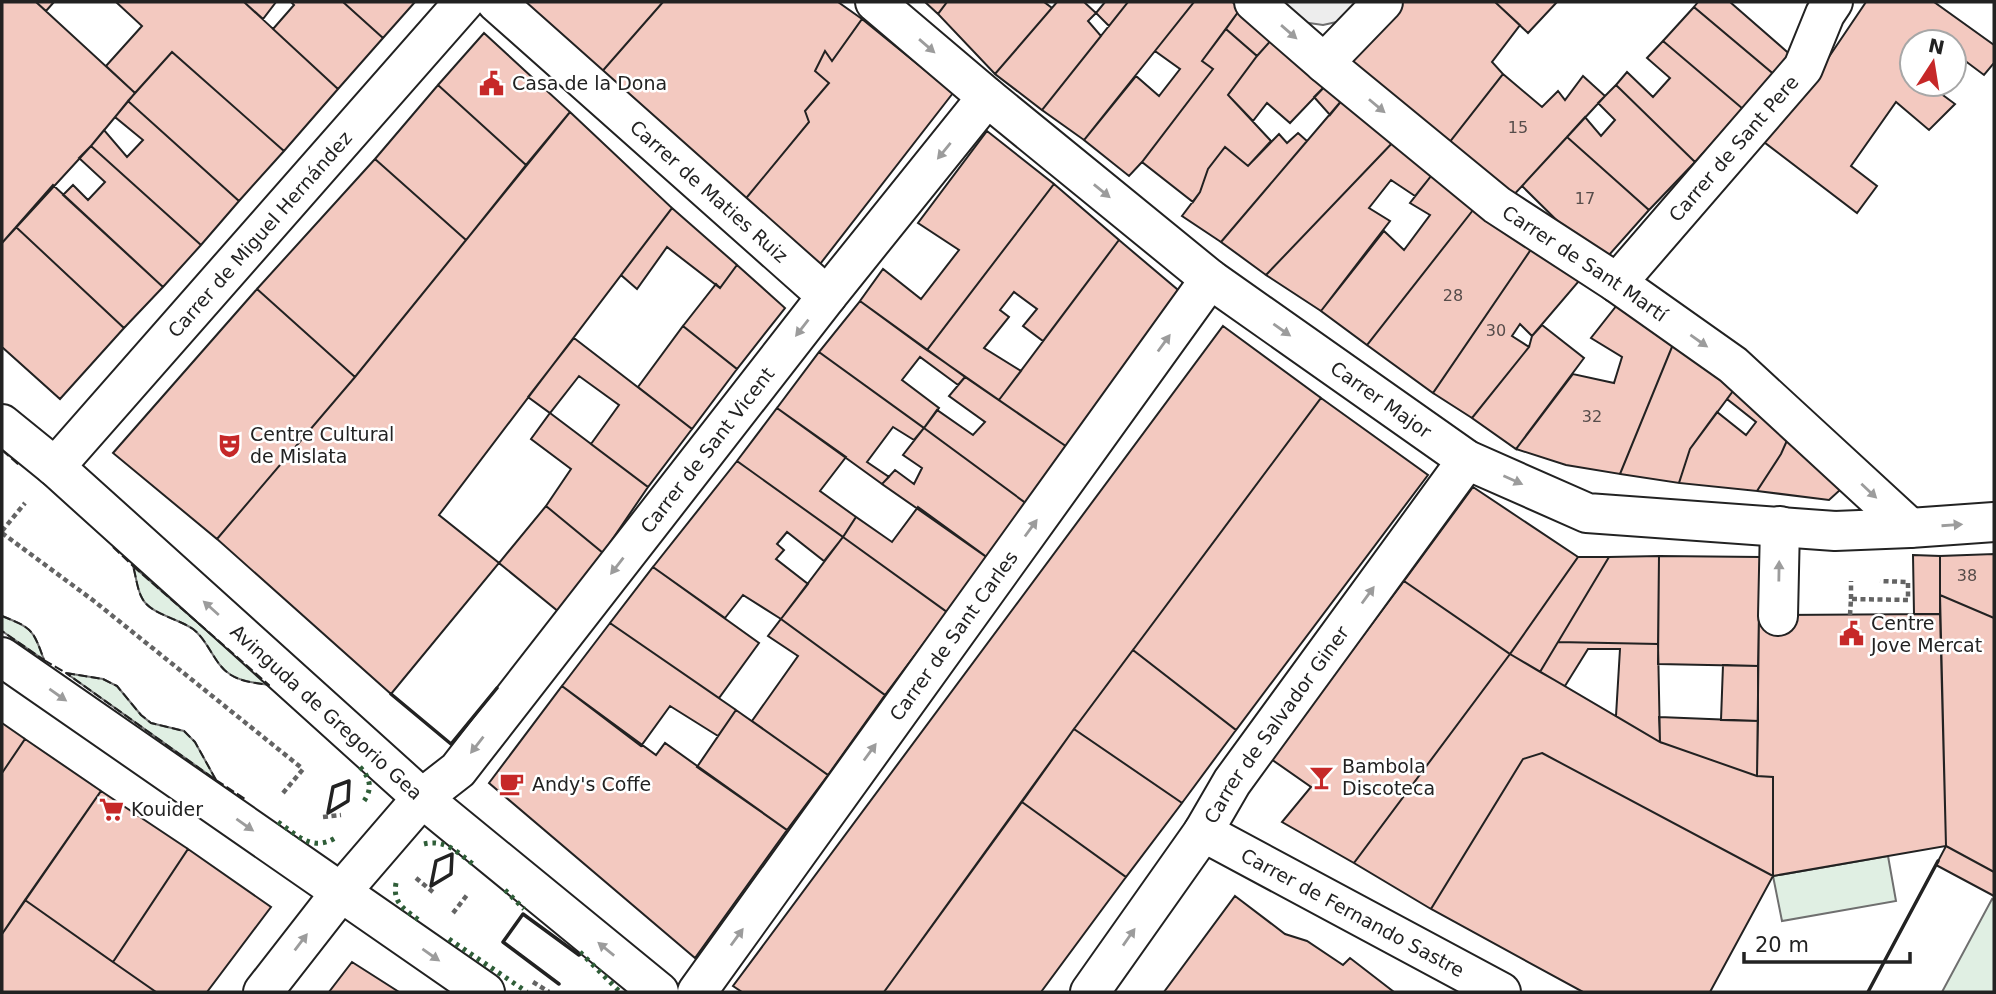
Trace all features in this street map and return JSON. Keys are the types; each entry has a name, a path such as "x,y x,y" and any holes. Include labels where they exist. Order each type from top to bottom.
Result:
{"street":[{"name":"Carrer de Miguel Hernández","path":"55,467 464,2"},
{"name":"Carrer de Maties Ruiz","path":"496,2 827,296"},
{"name":"Carrer Major","path":"875,2 986,97 1210,279 1467,460 1587,513 1835,531 1994,522"},
{"name":"Carrer de Sant Martí","path":"1254,2 1497,205 1617,283 1733,365 1910,528"},
{"path":"1324,63 1383,2"},
{"name":"Carrer de Sant Pere","path":"1617,283 1803,68 1825,14 1833,2"},
{"name":"Carrer de Sant Vicent","path":"263,992 341,892 422,798 458,770 827,296 986,97"},
{"name":"Carrer de Sant Carles","path":"697,992 1210,279"},
{"name":"Avinguda de Gregorio Gea","path":"2,425 55,467 422,798 659,992"},
{"name":"Carrer de Salvador Giner","path":"1090,992 1203,832 1232,782 1467,460"},
{"path":"1778,615 1780,526"},
{"path":"2,657 485,992"},
{"name":"Carrer de Fernando Sastre","path":"1203,832 1501,992"}],"path":[{"path":"1850,530 1850,615"},
{"path":"2,533 94,601 303,769"},
{"path":"1851,581 1862,581"},
{"path":"1851,599 1908,600 1908,582 1874,581"},
{"path":"250,830 303,769 346,729"},
{"path":"424,950 495,858"}],"green space":[{"path":"133,566 269,685 245,681 231,675 220,665 199,634 187,625 151,608 139,591"},
{"path":"2,616 30,631 44,660 2,631"},
{"path":"66,673 103,679 117,686 151,723 184,731 195,742 216,780"},
{"path":"1888,856 1896,901 1782,921 1773,876"},
{"path":"1992,899 1994,992 1942,992"}],"shaded area":[{"path":"1271,2 1369,2 1341,21 1323,25 1302,22"}],"building":[{"path":"2,2 36,2 135,93 91,146 2,243"},
{"path":"36,2 54,2 46,11"},
{"path":"116,2 244,2 338,89 284,151 172,52 135,93 106,66 142,26"},
{"path":"244,2 276,2 263,19"},
{"path":"291,2 343,2 383,38 338,89 273,29 294,5"},
{"path":"343,2 415,2 383,38"},
{"path":"518,2 663,2 599,75"},
{"path":"663,2 838,2 862,19 832,61 825,51 815,71 829,83 805,111 809,122 743,202 599,75"},
{"path":"925,2 947,2 938,14"},
{"path":"947,2 1044,2 1052,8 995,74 938,14"},
{"path":"1057,2 1084,2 1096,13 1088,21 1101,36 1042,110 995,74"},
{"path":"1105,2 1128,2 1109,26 1096,13"},
{"path":"1128,2 1194,2 1084,140 1042,110"},
{"path":"1194,2 1232,2 1241,8 1202,61 1213,69 1129,176 1084,140 1136,76 1159,96 1180,69 1155,51"},
{"path":"1401,2 1495,2 1520,25 1492,62 1503,74 1445,148 1341,61"},
{"path":"1495,2 1557,2 1528,33"},
{"path":"1698,2 1730,2 1793,57 1776,76 1694,7"},
{"path":"1866,2 1934,2 1994,45 1994,63 1984,75 1968,63 1968,28 1898,28 1898,98 1947,98 1955,104 1929,130 1896,102 1851,166 1877,186 1857,213 1760,139 1810,85"},
{"path":"1694,7 1776,76 1743,109 1663,41"},
{"path":"1241,8 1274,37 1257,56 1226,29"},
{"path":"862,19 953,93 817,268 743,202 809,122 805,111 829,83 815,71 825,51 832,61"},
{"path":"1226,29 1257,56 1228,95 1271,141 1248,166 1225,147 1208,169 1200,192 1193,202 1142,162 1213,69 1202,61"},
{"path":"484,33 570,112 526,165 438,85"},
{"path":"1274,37 1333,78 1290,123 1267,103 1253,121 1228,95"},
{"path":"1663,41 1743,109 1695,162 1616,85 1627,72 1653,97 1670,78 1647,58"},
{"path":"172,52 284,151 239,201 128,101"},
{"path":"1503,74 1542,107 1558,91 1565,100 1583,76 1605,96 1510,199 1445,148"},
{"path":"1333,78 1348,93 1330,115 1314,97"},
{"path":"438,85 526,165 466,240 375,159"},
{"path":"1616,85 1695,162 1649,210 1567,137 1585,117 1601,136 1615,120 1598,103"},
{"path":"1348,93 1397,138 1266,275 1221,242"},
{"path":"128,101 239,201 201,245 91,146 104,130 127,157 143,140 115,117"},
{"path":"570,112 672,208 439,515 499,563 391,694 217,539 355,377"},
{"path":"987,131 1054,184 927,350 860,301 883,269 921,299 959,250 918,223"},
{"path":"1298,133 1307,141 1221,242 1182,216 1200,192 1208,169 1225,147 1248,166 1279,134 1287,143"},
{"path":"1567,137 1649,210 1601,264 1522,186"},
{"path":"1397,138 1435,171 1415,196 1391,180 1369,208 1390,221 1321,311 1266,275"},
{"path":"91,146 201,245 163,287 63,195 73,185 88,200 105,182 79,158"},
{"path":"375,159 466,240 355,377 257,289"},
{"path":"1435,171 1477,205 1367,345 1321,311 1384,231 1404,250 1430,215 1410,203"},
{"path":"1054,184 1119,240 1043,341 1023,326 1037,309 1014,292 1000,310 1009,317 984,348 1021,371 999,400 927,350"},
{"path":"53,185 163,287 124,328 16,227"},
{"path":"1477,205 1534,245 1433,393 1367,345"},
{"path":"672,208 737,265 720,288 667,247 637,289 621,275"},
{"path":"16,227 124,328 60,399 2,347 2,243"},
{"path":"1119,240 1184,295 1070,449 999,400"},
{"path":"1534,245 1579,281 1532,336 1520,324 1512,336 1529,347 1472,418 1433,393"},
{"path":"737,265 785,308 737,369 683,326 716,284 720,288"},
{"path":"257,289 355,377 217,539 113,453"},
{"path":"860,301 965,377 958,385 920,357 902,380 939,408 924,428 819,352"},
{"path":"1617,305 1674,342 1620,474 1566,465 1516,449 1573,374 1614,383 1622,357 1591,338"},
{"path":"1542,325 1584,358 1516,449 1472,418 1529,347 1532,336"},
{"path":"683,326 737,369 692,429 638,387"},
{"path":"1223,326 1321,398 1074,729 884,992 742,992 733,986"},
{"path":"574,338 692,429 648,487 591,444 619,405 579,376 550,413 528,397"},
{"path":"1674,342 1736,387 1690,449 1679,483 1620,474"},
{"path":"819,352 924,428 914,440 893,427 867,462 889,477 882,484 777,408"},
{"path":"965,377 1070,449 1027,504 924,428 937,410 973,435 985,422 949,396"},
{"path":"1736,387 1789,436 1781,454 1757,491 1679,483 1690,449 1717,412 1746,435 1756,422 1727,399"},
{"path":"1321,398 1428,475 1236,730 1133,650"},
{"path":"777,408 846,457 820,491 856,517 843,537 737,461"},
{"path":"550,413 648,487 603,553 546,506 571,469 531,439"},
{"path":"924,428 1027,504 988,558 882,484 895,470 914,484 922,468 903,455"},
{"path":"1789,436 1836,478 1840,490 1829,500 1757,491 1781,454"},
{"path":"737,461 843,537 824,561 787,532 777,544 784,550 776,559 808,584 781,619 743,595 725,618 653,567"},
{"path":"1473,487 1578,557 1510,654 1404,581"},
{"path":"546,506 603,553 559,612 499,563"},
{"path":"918,507 988,558 947,612 843,537 856,517 892,542"},
{"path":"843,537 947,612 885,695 781,619"},
{"path":"1994,554 1994,618 1940,595 1940,556"},
{"path":"1913,555 1940,556 1940,614 1914,614"},
{"path":"1659,556 1658,644 1558,642 1609,557"},
{"path":"1659,556 1760,557 1758,666 1658,664"},
{"path":"1578,557 1609,557 1540,672 1510,654"},
{"path":"653,567 759,643 719,698 610,623"},
{"path":"1404,581 1510,654 1354,863 1282,822 1311,787 1271,759"},
{"path":"1940,595 1994,618 1994,872 1946,846"},
{"path":"1940,614 1946,846 1773,876 1773,777 1757,776 1759,615"},
{"path":"781,619 885,695 828,775 752,721 798,656 768,636"},
{"path":"610,623 736,710 718,736 670,706 641,746 562,686"},
{"path":"1558,642 1658,644 1660,742 1616,716 1620,649 1588,649 1565,686 1540,672"},
{"path":"1133,650 1236,730 1182,803 1074,729"},
{"path":"1510,654 1660,742 1757,776 1773,777 1773,876 1542,753 1523,759 1431,909 1354,863"},
{"path":"1723,665 1758,666 1758,721 1721,720"},
{"path":"562,686 656,755 665,743 787,830 695,958 489,783"},
{"path":"736,710 828,775 787,830 697,767"},
{"path":"1659,717 1758,721 1757,776 1660,742"},
{"path":"2,723 25,739 2,773"},
{"path":"1074,729 1182,803 1126,877 1022,802"},
{"path":"25,739 101,791 2,934 2,773"},
{"path":"1542,753 1773,876 1710,992 1583,992 1431,909 1523,759"},
{"path":"101,791 188,849 113,962 25,900"},
{"path":"1022,802 1126,877 1041,992 884,992"},
{"path":"1946,846 1994,872 1994,896 1936,865"},
{"path":"188,849 271,907 207,992 156,992 113,962"},
{"path":"1235,896 1285,934 1307,941 1343,965 1350,958 1394,992 1164,992"},
{"path":"25,900 156,992 2,992 2,934"},
{"path":"352,962 399,992 329,992"}],"hedge":[{"path":"360,767 369,783 369,792 364,801"},
{"path":"278,822 312,843 327,842 335,838"},
{"path":"424,844 445,845 473,864"},
{"path":"396,883 398,902 421,922"},
{"path":"505,890 524,909"},
{"path":"449,939 527,992"},
{"path":"580,952 620,992"}],"fence":[{"path":"2,450 19,465"},
{"path":"113,547 133,566"},
{"path":"133,566 269,685 245,681 231,675 220,665 199,634 187,625 151,608 142,598 133,566"},
{"path":"2,616 30,631 44,660 2,631"},
{"path":"44,660 66,673"},
{"path":"66,673 103,679 117,686 151,723 184,731 195,742 216,780 66,673"},
{"path":"216,780 245,799"}],"wall":[{"path":"391,694 451,744 497,688"},
{"path":"349,781 348,801 328,813 333,787 349,781"},
{"path":"452,854 451,874 431,886 436,861 452,854"},
{"path":"1868,992 1938,861"},
{"path":"559,984 503,942 523,914 579,955"}],"place":[{"name":"Casa de la Dona","path":"492,83"},
{"name":"Centre Cultural de Mislata","path":"230,445"},
{"name":"Centre Jove Mercat","path":"1851,634"},
{"name":"Bambola Discoteca","path":"1322,777"},
{"name":"Andy's Coffe","path":"512,784"},
{"name":"Kouider","path":"111,809"}]}
